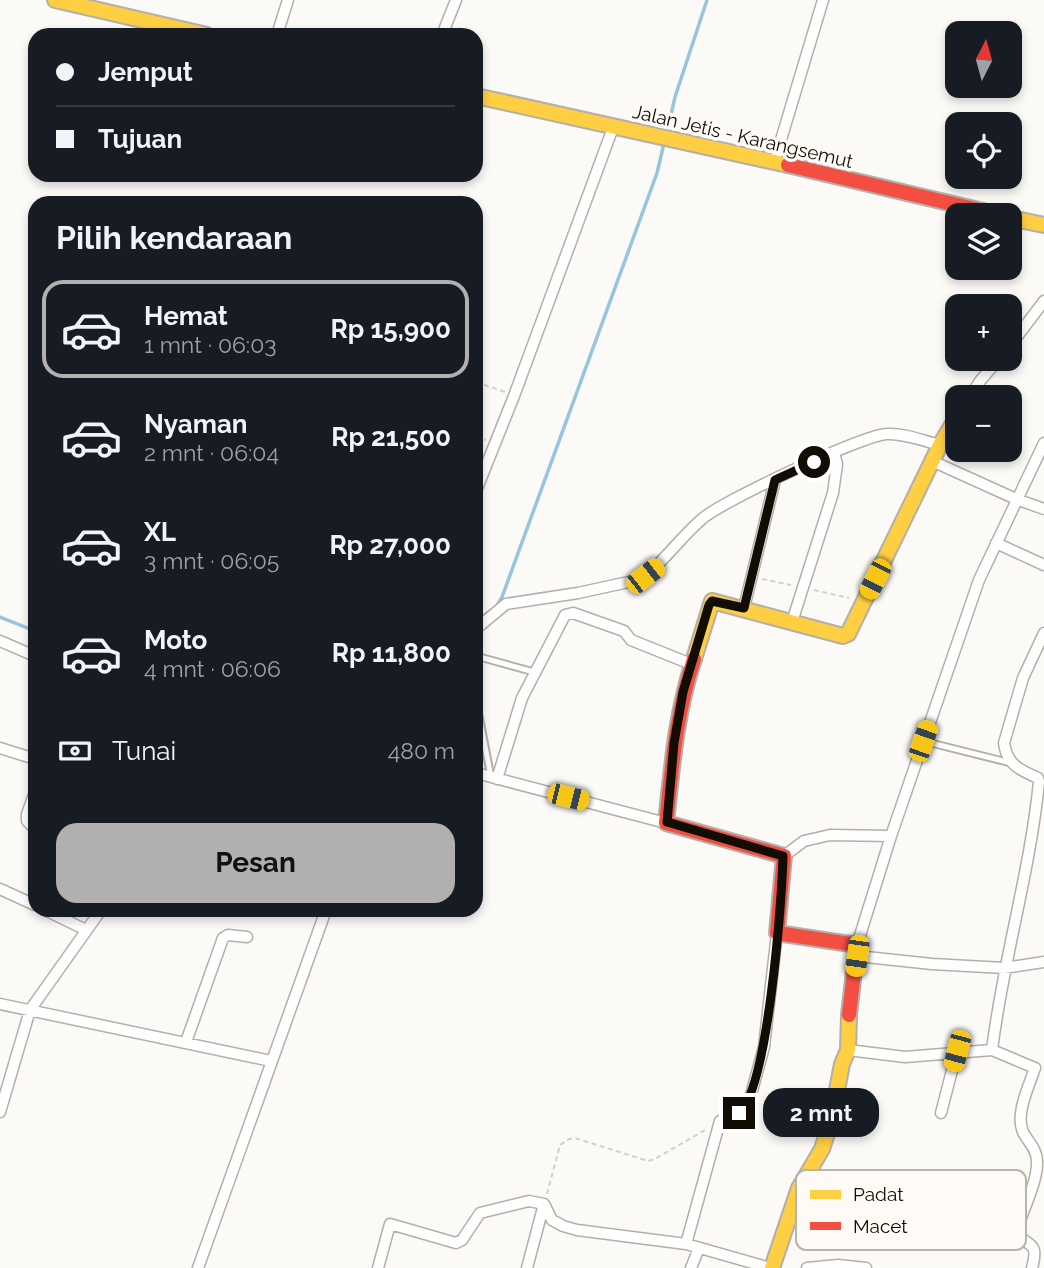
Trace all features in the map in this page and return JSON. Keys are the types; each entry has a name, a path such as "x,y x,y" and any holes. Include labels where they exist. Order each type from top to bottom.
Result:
{"street":[{"path":"55,0 149,28"},
{"path":"280,28 288,0"},
{"path":"445,28 456,0"},
{"path":"774,163 823,0"},
{"name":"Jalan Jetis - Karangsemut","path":"483,97 614,125 948,203"},
{"path":"483,474 614,125"},
{"path":"1022,220 1044,225"},
{"path":"1022,330 1044,301"},
{"path":"977,385 988,371"},
{"path":"483,623 506,604 590,591 645,576 708,514 775,480 869,439 888,434 940,445"},
{"path":"667,822 676,727 691,664 712,601 842,636 848,634 945,437"},
{"path":"810,1170 822,1149 831,1121 842,1064 848,1050 848,1021 857,951 891,836 979,580 1044,443"},
{"path":"792,622 833,493 837,464 834,453"},
{"path":"932,461 1044,509"},
{"path":"744,608 775,480"},
{"path":"996,543 1044,565"},
{"path":"494,778 534,672 564,616 569,613 623,630 631,640 691,664"},
{"path":"992,1049 1004,968 1039,782 1038,778 1023,773 1011,763 1005,754 1004,743 1023,678 1044,633"},
{"path":"0,641 28,653"},
{"path":"0,748 28,757"},
{"path":"483,775 667,822 783,856"},
{"path":"783,856 804,841 830,835 891,836"},
{"path":"686,1244 720,1121 739,1113 749,1102 764,1046 782,897 783,856"},
{"path":"0,889 28,902"},
{"path":"59,917 86,930"},
{"path":"0,1112 30,1010 96,917"},
{"path":"198,1268 323,917"},
{"path":"778,933 918,963 1004,968 1044,962"},
{"path":"186,1042 223,939 228,935 247,937"},
{"path":"0,1003 271,1060"},
{"path":"848,1050 905,1057 992,1049 1035,1068"},
{"path":"941,1113 957,1051"},
{"path":"1026,1203 1037,1168 1036,1152 1020,1123 1024,1099 1035,1068 1044,1060"},
{"path":"544,1204 552,1220 577,1230 686,1244 771,1268 796,1197"},
{"path":"378,1268 392,1224 456,1243 483,1211 529,1201 544,1204"},
{"path":"527,1268 544,1204"},
{"path":"1026,1241 1035,1248 1032,1268"},
{"path":"691,1268 699,1248"},
{"path":"807,1268 838,1265 866,1268"}],"lane":[{"path":"483,658 534,672"},
{"path":"483,730 494,778"},
{"path":"923,741 1011,763"}],"path":[{"path":"483,385 514,396"},
{"path":"544,1204 560,1145 569,1139 575,1138 648,1161 720,1121"}],"waterway":[{"path":"667,132 675,97 707,0"},
{"path":"483,616 496,607 502,597 657,173 665,139"},
{"path":"0,617 28,628"}],"traffic: slow":[{"path":"55,0 177,28"},
{"path":"483,98 788,165"},
{"path":"1022,220 1044,225"},
{"path":"694,659 712,601 843,636 848,634 945,437"},
{"path":"810,1170 822,1149 831,1121 842,1064 848,1050 849,1015"},
{"path":"772,1268 796,1197"}],"traffic: jam":[{"path":"788,165 949,203"},
{"path":"694,659 679,720 666,823 784,856 777,933 857,945 849,1015"}],"route":[{"path":"739,1113 749,1102 764,1046 782,897 783,856 667,822 674,743 683,692 709,605 712,601 718,601 744,608 775,480 814,462"}]}
